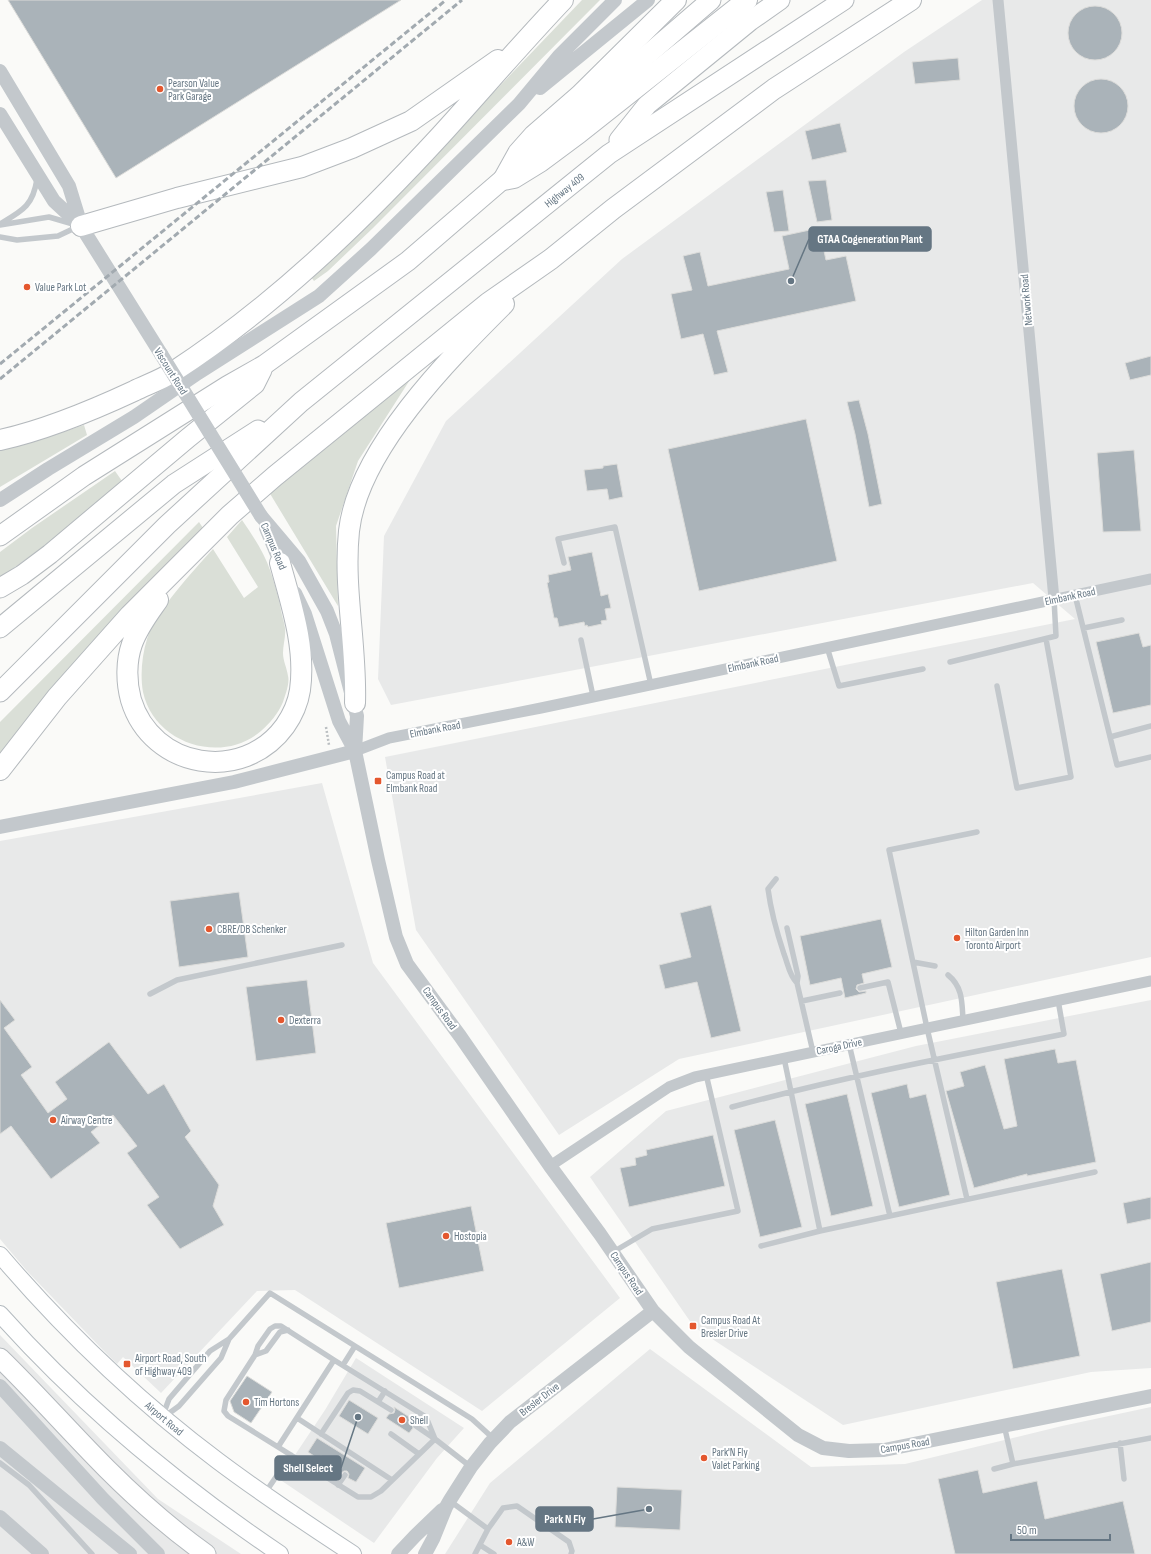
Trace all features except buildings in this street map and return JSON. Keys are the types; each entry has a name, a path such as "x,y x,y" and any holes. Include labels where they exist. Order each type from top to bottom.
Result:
{"highway":[{"path":"0,440 14,437 91,411 171,373 244,320 288,285 340,239 439,137 524,41 563,0"},
{"path":"503,180 518,153 534,135 580,95 676,0"},
{"path":"0,536 90,472 264,365 408,261 711,0"},
{"path":"503,180 514,178 540,162 747,0"},
{"path":"609,154 647,105 750,21 780,0"},
{"name":"Highway 409","path":"301,402 609,154 844,0"},
{"path":"0,770 57,697 130,615 230,515 317,441 488,303 551,259 613,209 774,89 911,0"},
{"path":"81,226 177,198 302,168 352,148 411,121 524,41"},
{"path":"355,703 356,681 349,591 349,531 353,512 367,473 403,416 428,385 464,345 551,259"},
{"path":"0,588 22,575 50,554 188,438 255,384 264,365"},
{"path":"0,628 174,484 301,402"},
{"path":"0,692 168,525 301,402"},
{"path":"182,564 144,620 132,643 128,665 128,688 134,710 140,721 158,742 178,755 196,760 215,762 242,758 268,744 286,724 297,703 300,690 301,648 280,563"},
{"path":"0,1358 33,1390 108,1470 165,1522 206,1554"}],"main road":[{"name":"Airport Road","path":"0,1255 43,1304 97,1358 163,1418 264,1495 353,1554"},
{"path":"0,1314 44,1361 122,1434 194,1493 280,1554"}],"street":[{"path":"0,500 134,417 319,296 371,250 519,104 559,56 615,0"},
{"path":"519,104 568,67 648,0"},
{"name":"Network Road","path":"998,4 1054,599"},
{"name":"Viscount Road","path":"0,71 69,186 81,226"},
{"name":"Viscount Road","path":"0,114 54,201 81,226 261,516"},
{"name":"Campus Road","path":"261,516 299,561 327,611 336,634 355,703 357,716 355,750 378,860 394,930 407,964 460,1036 550,1166 653,1310 689,1347 798,1435 823,1448 849,1452 884,1450 1151,1396"},
{"name":"Campus Road","path":"261,516 280,563 305,614 339,721 355,750"},
{"name":"Elmbank Road","path":"355,750 389,738 541,708 1151,579"},
{"path":"5,826 234,782 355,750"},
{"name":"Caroga Drive","path":"550,1166 669,1087 695,1077 1151,981"},
{"name":"Bresler Drive","path":"425,1554 448,1504 471,1467 494,1439 510,1422 653,1310"},
{"path":"0,1386 103,1499 158,1554"},
{"path":"0,1448 130,1554"},
{"name":"Bresler Drive","path":"398,1554 448,1504"},
{"path":"0,1517 42,1554"}],"lane":[{"path":"0,224 26,207 32,200 38,175"},
{"path":"0,224 49,218 81,226"},
{"path":"0,237 17,240 58,236 81,226"},
{"path":"564,563 558,539 615,527 651,685"},
{"path":"1075,595 1117,765 1151,757"},
{"path":"950,662 1056,636 1054,599"},
{"path":"1084,628 1122,620"},
{"path":"997,686 1017,788 1071,777 1046,638"},
{"path":"581,640 593,696"},
{"path":"828,647 839,686 923,669"},
{"path":"1110,737 1151,726"},
{"path":"967,1199 926,1028 889,850 977,832"},
{"path":"776,879 768,889 771,909 792,978 797,983"},
{"path":"787,928 798,976 797,983 813,1052"},
{"path":"150,994 177,980 342,945"},
{"path":"784,954 792,951"},
{"path":"913,962 935,966"},
{"path":"948,975 955,981 961,993 963,1020"},
{"path":"860,988 888,982 901,1033"},
{"path":"802,1001 840,993"},
{"path":"732,1107 791,1091 857,1076 1064,1034 1058,1000"},
{"path":"849,1044 890,1216"},
{"path":"784,1058 820,1231"},
{"path":"612,1252 652,1229 738,1211 706,1074"},
{"path":"762,1246 820,1231 1095,1172"},
{"path":"163,1418 179,1406 221,1358 230,1339 270,1293 472,1419 494,1439"},
{"path":"275,1326 281,1326 426,1417 435,1438 381,1491 371,1497 358,1497 228,1416 224,1411 226,1400 255,1355 258,1346 270,1330 275,1326"},
{"path":"255,1355 266,1351 280,1332 288,1330"},
{"path":"163,1418 169,1399 210,1351 230,1339"},
{"path":"343,1365 355,1346"},
{"path":"278,1447 334,1360"},
{"path":"321,1434 348,1393 353,1390 360,1391 391,1410"},
{"path":"378,1402 385,1391"},
{"path":"297,1418 355,1459 392,1480"},
{"path":"1004,1425 1013,1464"},
{"path":"416,1426 435,1438 471,1467"},
{"path":"391,1434 419,1454"},
{"path":"994,1468 1151,1438"},
{"path":"1120,1443 1124,1479"},
{"path":"264,1495 291,1455"},
{"path":"315,1470 321,1460"},
{"path":"0,1464 29,1485 92,1554"},
{"path":"326,1477 332,1468"},
{"path":"338,1485 344,1475"},
{"path":"448,1504 488,1529"},
{"path":"475,1554 488,1529 503,1508 517,1506 570,1542 572,1551 571,1554"},
{"path":"480,1545 494,1554"}],"path":[{"path":"327,724 325,724 330,745 329,749"}],"shaded area":[{"path":"582,0 600,0 373,228 328,271 314,281 311,277 403,187"},
{"path":"982,0 1151,0 1151,957 679,1059 559,1135 416,930 385,757 1075,619 1033,583 391,705 378,679 384,536 446,421 622,259 904,52"},
{"path":"413,375 358,461 336,526 338,606 269,492"},
{"path":"84,425 87,435 0,487 0,449 54,435"},
{"path":"115,471 122,481 47,544 0,578 0,552"},
{"path":"242,520 268,563 280,605 285,628 283,656 288,679 287,689 279,710 271,721 261,731 245,741 228,747 209,747 192,744 175,736 161,725 150,710 143,692 142,672 144,652 147,639 158,616 176,592 213,549 244,598 258,587 227,537"},
{"path":"199,522 203,528 84,653 46,696 0,754 0,722"},
{"path":"322,783 373,963 620,1298 482,1411 295,1290 257,1291 161,1393 123,1357 117,1364 27,1271 0,1239 0,841"},
{"path":"1151,1000 1151,1368 1091,1372 843,1425 694,1327 590,1177 666,1111 916,1046"},
{"path":"0,1335 158,1499 241,1554 0,1554"},
{"path":"650,1349 811,1467 905,1464 1062,1426 1151,1407 1151,1554 445,1554 490,1483"},
{"path":"356,1358 464,1428 437,1458 374,1543 279,1479 325,1410"}],"railway":[{"path":"0,364 446,0"},
{"path":"0,379 462,0"}],"place":[{"name":"Pearson Value Park Garage","path":"160,89"},
{"name":"GTAA Cogeneration Plant","path":"791,281"},
{"name":"Value Park Lot","path":"27,287"},
{"name":"Campus Road at Elmbank Road","path":"378,781"},
{"name":"CBRE/DB Schenker","path":"209,929"},
{"name":"Hilton Garden Inn Toronto Airport","path":"957,938"},
{"name":"Dexterra","path":"281,1020"},
{"name":"Airway Centre","path":"53,1120"},
{"name":"Hostopia","path":"446,1236"},
{"name":"Campus Road At Bresler Drive","path":"693,1326"},
{"name":"Airport Road, South of Highway 409","path":"127,1364"},
{"name":"Tim Hortons","path":"246,1402"},
{"name":"Shell Select","path":"358,1417"},
{"name":"Shell","path":"402,1420"},
{"name":"Park'N Fly Valet Parking","path":"704,1458"},
{"name":"Park N Fly","path":"649,1509"},
{"name":"A&W","path":"509,1542"}]}
